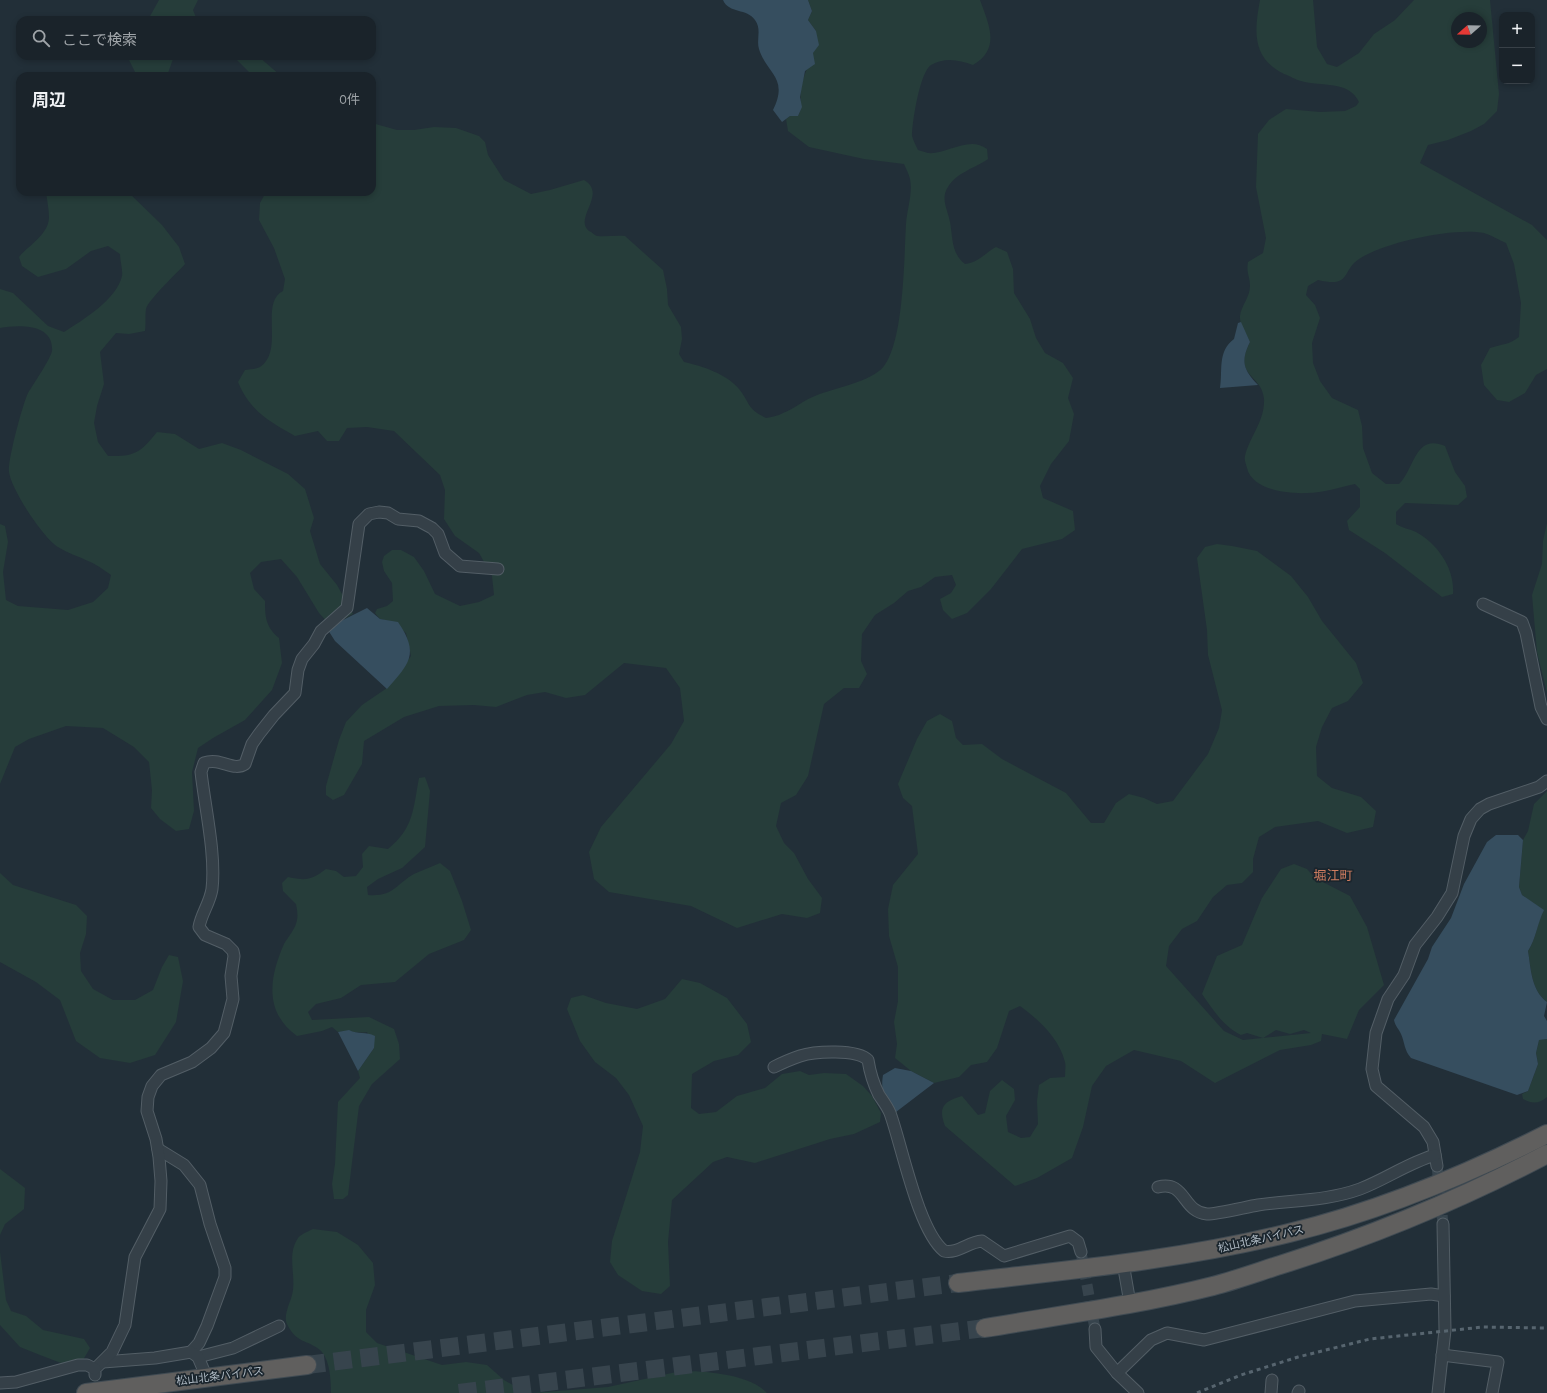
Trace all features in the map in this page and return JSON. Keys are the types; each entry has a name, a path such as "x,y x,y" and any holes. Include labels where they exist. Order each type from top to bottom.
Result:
{"highway":[{"name":"松山北条バイパス","path":"958,1283 1123,1263 1206,1251 1289,1233 1370,1210 1426,1191 1489,1164 1547,1134"},
{"path":"984,1328 1130,1303 1214,1286 1329,1249 1432,1209 1497,1180 1547,1154"},
{"name":"松山北条バイパス","path":"86,1393 306,1365"}],"street":[{"path":"98,1369 112,1352 125,1325 135,1258 160,1209 161,1181 158,1149 146,1104 152,1086 161,1075 192,1062 211,1048 224,1033 233,999 231,976 234,956 233,951 226,944 205,934 199,927 210,898 212,884 212,859 201,772 204,763 214,761 236,767 245,764 252,744 259,734 274,715 295,694 298,670 302,659 314,644 321,631 344,612 346,608 356,538 359,524 363,518 379,512 388,513 398,519 419,521 432,528 438,534 446,553 460,566 498,569"},
{"path":"1483,604 1522,622 1526,633 1541,707 1547,719"},
{"path":"1158,1187 1169,1186 1176,1188 1195,1210 1207,1214 1261,1205 1344,1195 1381,1180 1418,1160 1436,1160 1433,1142 1424,1127 1376,1086 1372,1069 1376,1033 1388,999 1404,975 1415,946 1437,917 1452,893 1464,836 1471,819 1480,809 1489,804 1539,787 1547,782"},
{"path":"774,1067 801,1055 813,1053 858,1054 868,1060 872,1078 890,1114 908,1174 925,1220 937,1244 944,1251 954,1252 972,1243 982,1241 1004,1256 1070,1236 1078,1242 1081,1252"},
{"path":"158,1149 184,1165 200,1185 210,1224 226,1268 225,1277 207,1326 194,1354"},
{"path":"1438,1393 1445,1330 1443,1224"},
{"path":"1123,1263 1130,1303"},
{"path":"1117,1373 1151,1340 1167,1333 1204,1340 1355,1301 1431,1294 1444,1296"},
{"path":"0,1383 16,1382 78,1365 87,1365 98,1369 155,1358 233,1348 279,1326"},
{"path":"1095,1329 1096,1347 1117,1373 1138,1393"},
{"path":"194,1354 207,1378"},
{"path":"1442,1355 1498,1362 1492,1393"},
{"path":"1271,1393 1272,1380"}],"green space":[{"path":"159,0 198,0 193,10 195,16 150,16"},
{"path":"808,0 980,0 989,27 990,44 987,51 982,58 973,65 947,60 936,62 927,69 920,87 915,109 912,136 918,150 928,153 935,153 958,146 973,144 980,145 987,149 988,159 956,178 951,182 946,191 945,204 950,222 953,245 960,260 965,264 978,260 996,247 1007,252 1013,269 1014,293 1030,319 1036,338 1045,353 1063,363 1073,378 1068,398 1074,414 1069,441 1051,464 1040,486 1043,498 1073,511 1075,530 1062,539 1022,549 991,589 967,613 952,619 943,610 940,599 951,593 956,585 952,575 935,577 921,587 908,591 894,603 875,615 862,634 861,661 867,674 859,688 844,688 824,704 808,776 796,795 781,803 776,826 784,843 794,853 808,879 822,898 820,913 807,918 782,914 737,928 691,906 609,892 594,879 589,852 601,827 671,744 684,721 680,688 666,668 624,663 585,695 566,698 545,692 527,695 496,707 474,705 439,706 404,717 364,741 362,764 344,795 333,800 326,795 326,786 339,740 346,722 362,705 387,688 411,656 406,633 392,622 380,619 375,613 377,609 387,606 393,601 392,583 384,571 382,562 384,556 392,550 401,550 414,557 424,571 435,594 460,606 479,602 494,595 492,576 479,553 455,536 444,519 445,490 440,475 394,431 367,427 347,428 339,441 327,441 318,431 295,436 269,420 248,401 238,382 245,370 259,368 267,359 271,350 273,306 276,297 283,291 285,279 274,248 259,220 260,203 264,196 376,196 376,124 397,130 414,130 434,127 456,128 479,136 485,142 488,155 504,180 531,194 584,180 593,192 585,220 585,226 589,231 597,236 625,236 663,270 667,289 668,305 681,327 682,339 679,354 684,362 706,368 728,379 739,389 752,408 766,418 779,415 811,398 871,376 884,366 891,354 896,338 899,319 902,298 906,224 911,190 910,179 904,164 864,159 809,147 788,131 786,119 790,116 798,116 800,112 802,84 814,48 816,31 808,20 812,11"},
{"path":"1260,0 1313,0 1317,47 1327,64 1337,67 1359,53 1374,34 1395,20 1414,0 1490,0 1499,94 1497,111 1484,124 1471,131 1448,140 1428,145 1420,163 1532,225 1547,240 1547,369 1536,375 1525,393 1509,402 1497,400 1484,385 1481,365 1490,348 1509,343 1519,337 1521,303 1514,264 1506,243 1484,233 1456,232 1438,234 1420,237 1385,247 1359,259 1353,264 1341,280 1329,282 1318,280 1308,286 1306,295 1315,305 1320,318 1312,343 1313,363 1320,381 1332,398 1358,410 1362,426 1363,448 1372,473 1386,484 1399,484 1421,448 1427,444 1435,443 1445,446 1455,472 1465,486 1467,497 1458,505 1405,503 1396,512 1396,524 1424,537 1444,558 1451,575 1453,594 1442,597 1385,553 1349,530 1347,521 1360,507 1360,489 1355,484 1313,493 1290,493 1263,486 1250,475 1247,468 1245,456 1260,421 1264,407 1262,391 1246,369 1244,362 1245,353 1250,342 1240,319 1242,309 1250,290 1247,269 1248,262 1263,253 1266,238 1256,187 1258,134 1269,120 1286,109 1320,112 1345,111 1356,106 1359,102 1349,90 1342,87 1309,83 1284,74 1274,68 1261,52 1258,43 1257,23"},
{"path":"129,60 173,60 168,72 135,72"},
{"path":"237,60 263,60 276,72 249,72"},
{"path":"47,196 132,196 162,225 179,247 185,264 157,293 148,305 146,309 145,331 129,334 116,333 100,352 104,384 97,406 94,423 98,442 108,456 125,455 137,452 142,449 157,432 175,434 199,449 222,443 241,450 288,474 305,489 314,518 310,531 320,564 337,585 353,614 331,626 319,613 297,577 281,559 261,562 250,573 254,589 265,601 267,622 271,630 279,638 282,663 272,690 245,720 198,748 192,772 194,811 189,829 176,831 160,819 151,808 152,790 149,762 134,747 103,728 66,726 29,739 15,747 0,784 0,524 5,526 8,542 3,572 6,600 18,606 68,610 93,602 108,588 111,575 100,567 61,549 44,534 21,501 15,490 9,472 19,420 28,393 42,372 52,351 51,342 47,335 41,331 34,328 16,326 0,328 0,289 13,293 48,326 64,332 106,301 114,293 122,276 120,254 108,246 91,251 66,269 38,277 22,266 19,257 42,235 48,224 49,215"},
{"path":"1547,523 1547,693 1537,652 1532,595 1542,564 1543,541"},
{"path":"1217,544 1257,551 1291,576 1308,597 1322,621 1356,663 1363,683 1348,701 1332,708 1322,727 1316,747 1317,776 1332,788 1361,797 1376,811 1373,827 1347,833 1318,821 1275,827 1259,837 1253,859 1253,872 1242,883 1227,885 1213,897 1197,921 1182,929 1169,946 1166,966 1224,1031 1243,1040 1263,1038 1247,1033 1241,1035 1235,1032 1219,1018 1202,994 1217,956 1242,945 1262,898 1281,869 1294,864 1307,869 1315,878 1350,896 1367,927 1384,985 1359,1010 1347,1039 1322,1034 1321,1041 1311,1045 1280,1050 1215,1083 1181,1061 1134,1050 1106,1066 1092,1086 1083,1127 1072,1158 1037,1178 1015,1186 945,1126 942,1110 946,1103 950,1100 962,1096 978,1115 985,1113 990,1091 1002,1080 1014,1089 1015,1100 1006,1116 1008,1132 1021,1138 1030,1137 1038,1124 1037,1101 1039,1085 1050,1078 1065,1077 1065,1062 1053,1037 1034,1017 1020,1006 1009,1011 997,1048 987,1062 971,1065 959,1077 934,1083 911,1071 895,1058 897,1044 894,1022 898,1001 898,967 889,936 888,909 893,885 918,854 912,806 903,798 898,784 917,739 927,721 940,714 952,721 956,738 963,745 982,744 1002,759 1066,793 1091,823 1104,823 1116,803 1129,794 1144,798 1157,804 1173,801 1208,754 1219,728 1222,710 1208,655 1207,630 1197,558 1205,547","holes":["1276,1030 1290,1034 1304,1030 1311,1033 1263,1038"]},
{"path":"425,777 430,791 425,847 402,868 378,879 367,887 368,895 384,894 389,892 414,874 440,863 450,871 462,901 471,930 464,940 429,954 395,982 361,985 341,998 316,1004 308,1012 312,1020 369,1017 394,1029 399,1044 400,1059 372,1084 359,1106 348,1195 343,1199 334,1199 332,1184 335,1164 338,1102 360,1078 358,1071 374,1048 367,1032 338,1032 332,1027 322,1031 297,1036 286,1027 279,1016 274,1005 272,994 275,969 284,944 295,926 297,916 296,904 283,891 282,883 288,877 308,879 326,869 336,871 344,877 356,876 363,867 362,854 369,846 388,849 403,833 411,817 419,778"},
{"path":"1547,791 1547,1002 1538,992 1535,985 1531,972 1528,951 1533,941 1543,910 1522,895 1519,887 1523,840 1528,831 1534,804"},
{"path":"0,873 13,885 76,905 87,916 86,934 80,953 81,971 93,989 113,1000 135,1000 153,990 162,967 169,955 178,957 183,981 176,1022 155,1055 130,1063 100,1058 76,1041 60,1000 36,982 0,962"},
{"path":"682,979 700,983 727,998 747,1024 751,1042 738,1055 714,1061 692,1074 691,1108 699,1114 716,1112 737,1096 765,1088 782,1074 800,1071 809,1075 824,1073 846,1074 863,1086 872,1096 881,1113 880,1122 854,1134 830,1139 755,1163 727,1157 713,1162 672,1200 668,1242 670,1286 661,1294 642,1291 618,1275 610,1262 612,1241 640,1152 643,1126 629,1095 616,1078 595,1062 580,1041 567,1009 571,998 583,995 606,1003 637,1009 665,999"},
{"path":"1547,1039 1547,1097 1538,1102 1529,1102 1523,1099 1522,1094 1528,1091 1538,1064 1536,1053 1539,1040"},
{"path":"0,1169 25,1188 24,1209 5,1224 0,1235"},
{"path":"313,1229 337,1232 358,1245 373,1263 375,1285 366,1310 366,1332 377,1343 442,1365 466,1362 487,1365 504,1380 527,1393 331,1393 328,1364 323,1354 320,1350 294,1335 286,1321 286,1313 293,1288 292,1259 295,1245 299,1237"},
{"path":"0,1252 6,1300 11,1311 26,1316 43,1330 84,1339 90,1348 83,1360 61,1363 20,1347 0,1325"},
{"path":"681,1371 714,1373 739,1378 750,1382 767,1393 533,1393 608,1387"}],"water":[{"path":"723,0 808,0 812,11 808,20 816,31 819,45 813,53 815,64 805,71 800,97 802,107 798,116 790,116 782,122 773,110 779,90 778,83 759,49 759,31 757,24 752,16 729,7"},
{"path":"1241,322 1250,342 1245,355 1245,365 1249,375 1258,385 1220,388 1223,355 1229,344 1234,339 1238,323"},
{"path":"367,608 380,619 398,622 409,642 410,651 406,665 387,689 335,641 328,630 331,626"},
{"path":"1496,835 1518,835 1523,840 1519,887 1522,895 1544,910 1533,942 1528,951 1531,972 1535,985 1538,992 1547,1002 1544,1016 1547,1021 1547,1039 1539,1040 1536,1053 1538,1064 1528,1091 1517,1095 1411,1058 1407,1052 1401,1034 1394,1020 1428,959 1432,947 1451,918 1464,884 1487,842"},
{"path":"349,1030 375,1036 374,1048 358,1071 338,1032"},
{"path":"895,1068 911,1071 934,1083 896,1112 889,1103 882,1086 883,1075"}],"tunnel":[{"path":"1437,1166 1443,1224"},
{"path":"1081,1252 1095,1329"},
{"path":"307,1365 958,1283"},
{"path":"459,1393 985,1328"}],"railway":[{"path":"1197,1393 1241,1375 1298,1357 1370,1339 1483,1327 1547,1328"}],"district":[{"name":"堀江町","path":"1333,875"}]}
